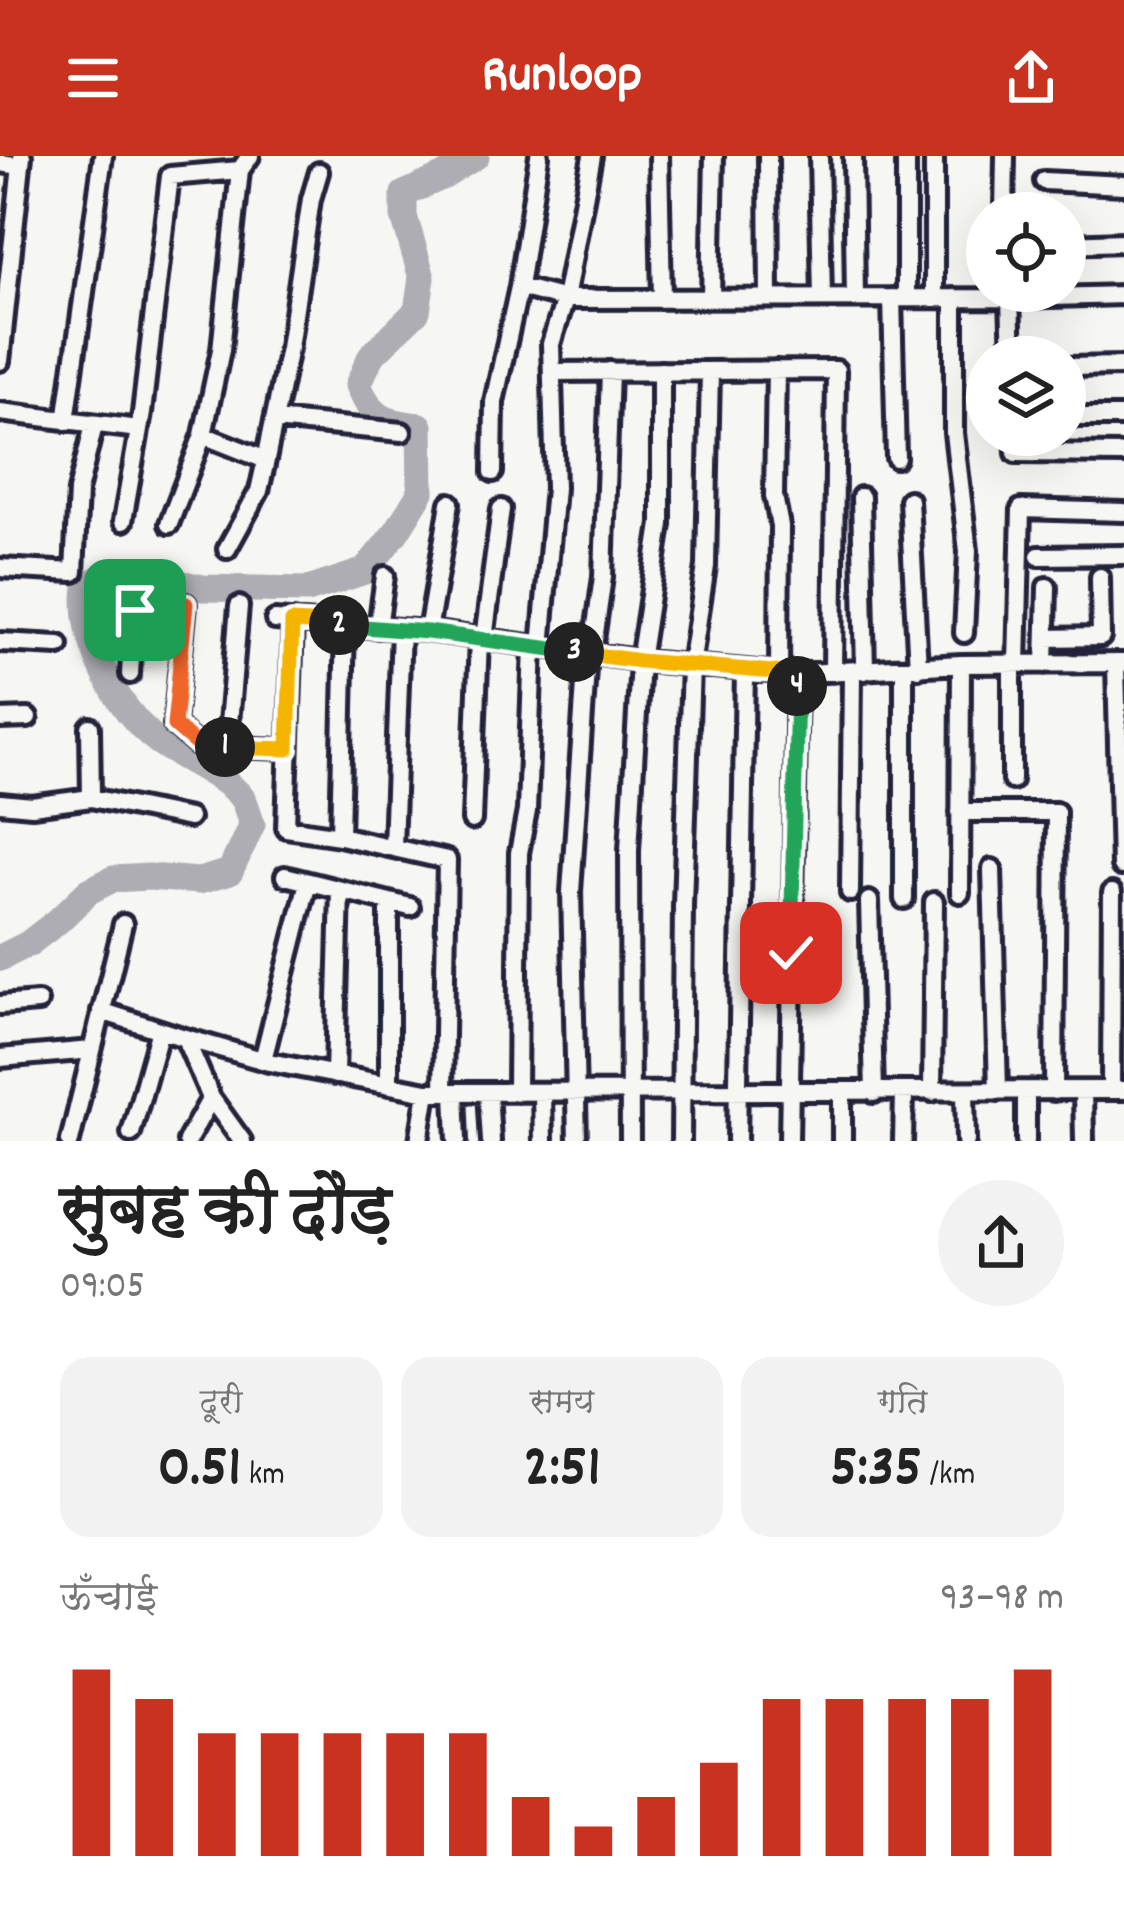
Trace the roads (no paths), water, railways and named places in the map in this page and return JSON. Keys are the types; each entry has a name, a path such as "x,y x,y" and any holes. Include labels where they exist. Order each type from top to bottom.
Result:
{"street":[{"path":"66,421 103,156"},
{"path":"493,472 494,402 519,287 538,156"},
{"path":"517,1093 519,854 527,811 537,647 555,488 551,344 566,299 592,156"},
{"path":"659,156 662,298"},
{"path":"711,298 715,156"},
{"path":"768,156 769,298"},
{"path":"819,156 822,298"},
{"path":"853,156 855,298"},
{"path":"896,458 906,156"},
{"path":"934,156 934,298"},
{"path":"1004,192 1005,157"},
{"path":"0,163 22,161 0,361"},
{"path":"123,521 170,176 245,163 221,350 203,435 169,524"},
{"path":"226,549 259,490 289,348 310,200 319,172"},
{"path":"1044,182 1124,185"},
{"path":"1086,243 1124,242"},
{"path":"519,287 566,299 966,298"},
{"path":"1086,295 1124,295"},
{"path":"954,298 954,433 968,551 964,633"},
{"path":"1086,367 1124,366"},
{"path":"681,1141 691,665 706,566 710,370"},
{"path":"776,370 774,496 780,526 788,674 789,1141"},
{"path":"552,372 836,370 850,671 850,892"},
{"path":"577,1141 571,892 590,654 603,577 610,371"},
{"path":"630,1141 629,850 640,661 661,524 661,371"},
{"path":"0,412 139,429"},
{"path":"1086,416 1124,417"},
{"path":"274,420 402,432"},
{"path":"0,568 74,572 78,491 94,425"},
{"path":"203,435 266,460"},
{"path":"1086,454 1124,454"},
{"path":"850,671 861,496"},
{"path":"904,899 911,668 909,500"},
{"path":"428,632 450,502"},
{"path":"472,820 481,639 501,509"},
{"path":"1012,780 1021,509 1124,512"},
{"path":"1040,556 1124,555"},
{"path":"378,628 385,576"},
{"path":"1046,638 1101,637 1100,577"},
{"path":"1046,664 1047,587"},
{"path":"130,674 135,610 156,596 186,604 174,725 197,745 288,749"},
{"path":"226,747 239,606"},
{"path":"457,1141 442,1093 447,860 286,829 284,621 400,629 640,661 788,674 961,664 1120,663 1121,866"},
{"path":"340,836 345,626"},
{"path":"393,847 400,629"},
{"path":"0,642 59,644"},
{"path":"960,893 961,664"},
{"path":"737,1141 745,670"},
{"path":"0,718 28,718"},
{"path":"90,728 91,798"},
{"path":"0,802 32,806 91,798 189,818"},
{"path":"960,812 1056,812 1054,1091"},
{"path":"992,869 998,1091"},
{"path":"285,876 410,907"},
{"path":"263,1060 308,882"},
{"path":"335,1075 340,890"},
{"path":"101,1011 263,1060 442,1093 1118,1090 1112,893"},
{"path":"388,1085 389,902"},
{"path":"869,902 874,1093"},
{"path":"932,1092 934,902"},
{"path":"70,1141 123,924"},
{"path":"0,1005 38,1002"},
{"path":"131,1133 160,1030"},
{"path":"185,1038 211,1098 242,1141"},
{"path":"0,1058 92,1050"},
{"path":"1083,1090 1084,1141"},
{"path":"1026,1091 1026,1141"},
{"path":"904,1092 904,1141"},
{"path":"964,1092 965,1141"},
{"path":"419,1141 442,1093"},
{"path":"488,1093 491,1141"},
{"path":"542,1093 543,1141"},
{"path":"842,1093 842,1141"},
{"path":"187,1141 211,1098"}],"waterway":[{"path":"0,958 28,944 89,891 113,879 199,881 230,872 252,824 244,801 226,782 158,741 128,711 95,650 87,587 106,573 203,588 308,590 365,571 421,492 420,426 381,417 358,385 371,356 417,311 422,278 404,216 404,194 476,156"}]}
